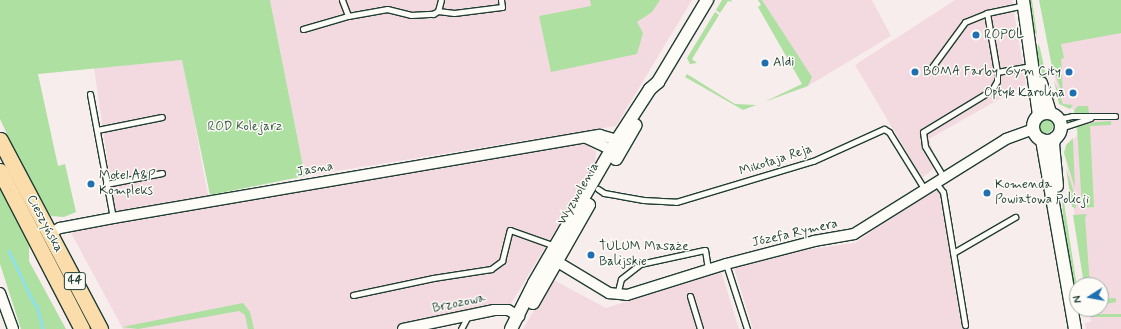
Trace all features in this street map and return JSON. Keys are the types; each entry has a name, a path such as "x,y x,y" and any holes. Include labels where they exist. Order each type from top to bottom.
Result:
{"main road":[{"name":"Cieszyńska","path":"0,140 100,329"},
{"name":"Cieszyńska","path":"0,171 82,329"}],"street":[{"name":"Wyzwolenia","path":"511,329 519,316 527,312 556,253 616,147 650,89 658,82 707,0"},
{"path":"1023,3 1034,66 1052,123 1059,227"},
{"path":"1052,123 1034,121 1033,129 1042,140 1059,227 1075,329"},
{"path":"1042,140 1052,123"},
{"name":"Józefa Rymera","path":"617,295 638,292 708,269 814,241 854,234 1006,139 1033,129"},
{"name":"Jasna","path":"49,234 60,228 113,218 586,138 606,136 616,147"},
{"name":"Wyzwolenia","path":"556,253 598,189 616,147"},
{"path":"556,253 609,293 617,295"},
{"path":"0,293 13,329"},
{"name":"Brzozowa","path":"403,329 494,310 508,310 519,316"}],"lane":[{"path":"342,0 348,16"},
{"path":"438,11 441,0"},
{"path":"303,29 370,10 387,10 411,15 432,14 438,11 454,13 502,7 501,0"},
{"path":"932,67 965,22 987,13 1023,3"},
{"path":"965,325 943,192 940,180 925,146 923,132 992,90 996,81 997,72 987,13"},
{"path":"997,72 1034,66"},
{"path":"90,94 113,218"},
{"path":"1052,123 1072,116 1090,118"},
{"path":"1052,123 1114,116"},
{"path":"96,130 162,117"},
{"name":"Mikołaja Reja","path":"598,189 604,193 643,200 676,202 812,161 884,129 889,132 925,190"},
{"path":"106,184 162,173"},
{"path":"953,253 1015,217"},
{"path":"353,295 433,278 491,269 502,261 510,230 556,253"},
{"path":"617,295 621,279 640,264 704,250 708,269"},
{"path":"726,264 747,329"},
{"path":"690,296 700,329"},
{"path":"461,329 468,315"}],"shaded area":[{"path":"270,0 692,0 616,126 305,176"},
{"path":"762,0 872,0 891,36 808,86 811,77"},
{"path":"955,0 1012,0 1026,84 929,139 937,166 922,178 855,65"},
{"path":"1121,32 1121,329 1086,329 1085,323 1091,322 1090,317 1109,317 1109,277 1084,277 1065,151 1078,134 1074,110 1060,102 1048,45"},
{"path":"183,60 210,207 581,142 596,151 595,165 509,307 498,315 426,329 123,329 71,233 82,219 115,212 94,68"},
{"path":"935,187 941,196 963,329 753,329 734,268 810,249 855,243"},
{"path":"721,271 739,329 523,329 552,279 606,308"}],"green space":[{"name":"ROD Kolejarz","path":"0,0 270,0 305,176 210,195 182,60 38,74 58,166 65,164 76,212 64,217 51,216 26,174 0,119"},
{"path":"590,0 660,0 652,12 637,22 643,33 637,54 551,72 539,16 591,6"},
{"path":"722,0 731,0 732,2 728,1 720,13 716,10"},
{"path":"758,0 762,0 812,77 808,86 764,102 802,84 758,7 761,5"},
{"path":"1028,0 1032,0 1037,35 1032,30"},
{"path":"1039,0 1121,0 1121,33 1061,44 1064,58 1061,59 1062,71 1052,67"},
{"path":"715,12 719,15 692,59 697,63 690,64 687,58"},
{"path":"1039,44 1054,110 1066,115 1054,112 1040,69 1036,50"},
{"path":"1055,72 1062,75 1063,97"},
{"path":"687,74 735,104 756,105 743,110 685,77"},
{"path":"1054,80 1063,104 1073,105 1070,109 1059,104"},
{"path":"1078,106 1088,106 1089,113 1075,114 1074,110"},
{"path":"1046,119 1051,121 1053,126 1051,131 1046,133 1041,131 1039,126 1041,121"},
{"path":"1111,121 1111,125 1090,126 1094,207 1082,208 1077,127 1096,122"},
{"path":"1073,138 1075,188 1064,153 1066,145"},
{"path":"1066,168 1075,196 1076,208 1072,207"},
{"path":"1061,183 1075,277 1072,277 1064,232"},
{"path":"0,188 29,246 29,261 66,329 21,329 0,264"},
{"path":"1087,214 1085,218 1089,277 1083,277 1073,215"},
{"path":"1109,298 1116,298 1116,302 1109,303"},
{"path":"243,303 250,312 254,329 248,329 245,315 239,311 138,329 122,327"},
{"path":"1109,314 1121,314 1121,317 1109,317"}],"waterway":[{"path":"9,251 34,303 37,306 43,329"}],"place":[{"name":"ROPOL","path":"976,35"},
{"name":"Aldi","path":"765,63"},
{"name":"BOMA Farby","path":"915,72"},
{"name":"Gym City","path":"1069,72"},
{"name":"Optyk Karolina","path":"1073,93"},
{"name":"Motel A&P Kompleks","path":"91,184"},
{"name":"Komenda Powiatowa Policji","path":"987,193"},
{"name":"TULUM Masaże Balijskie","path":"591,255"}]}
